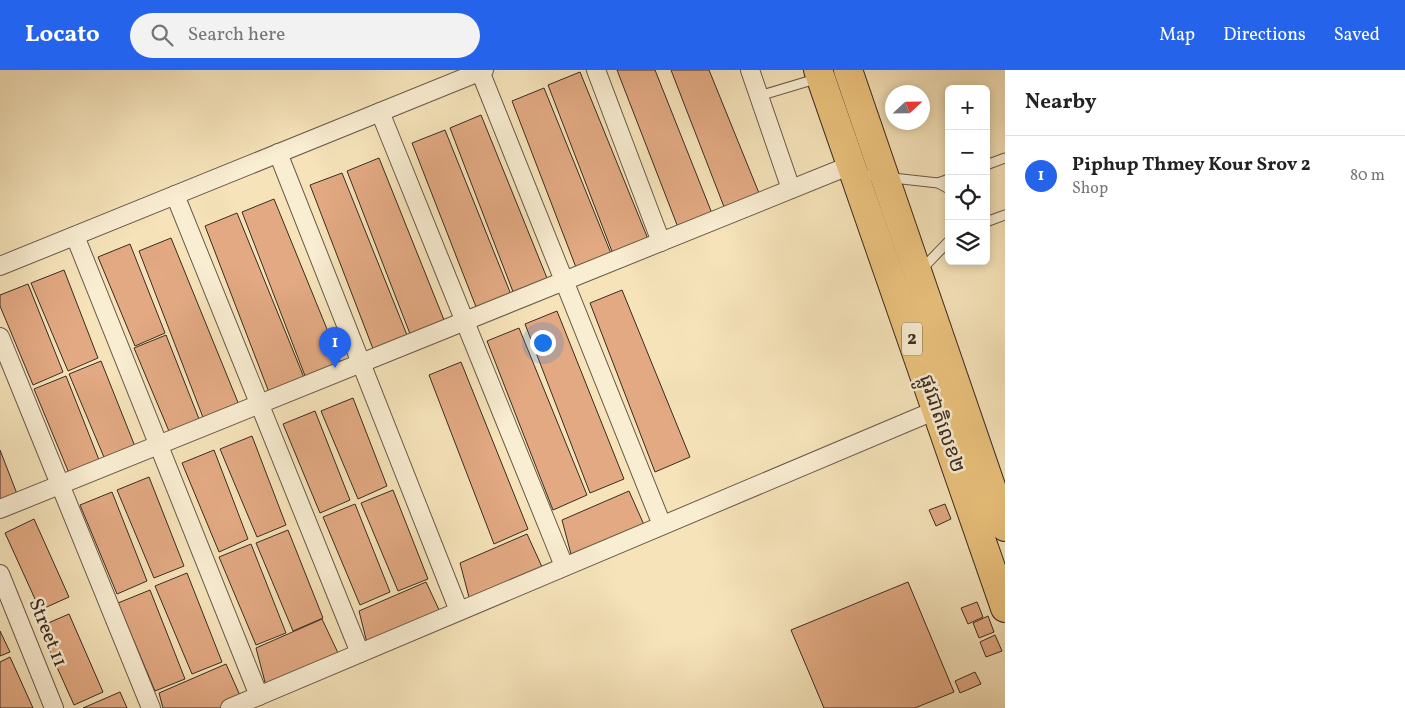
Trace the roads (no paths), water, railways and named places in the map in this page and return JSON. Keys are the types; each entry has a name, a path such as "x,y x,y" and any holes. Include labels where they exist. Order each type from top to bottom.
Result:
{"highway":[{"name":"ផ្លូវជាតិលេខ២","path":"829,73 853,169 907,285 1005,527"},
{"name":"ផ្លូវជាតិលេខ២","path":"829,73 885,176 907,285 936,410 1005,608"}],"street":[{"path":"596,70 661,242"},
{"path":"750,70 791,189"},
{"path":"0,266 482,71 662,526"},
{"path":"380,112 564,566"},
{"path":"278,153 459,611"},
{"path":"0,509 791,189 853,169"},
{"path":"175,195 360,653"},
{"path":"75,236 259,696"},
{"path":"0,337 151,708"},
{"path":"230,708 936,410"},
{"name":"Street 11","path":"0,574 54,708"}],"lane":[{"path":"759,96 829,73"},
{"path":"990,164 1005,158"},
{"path":"853,169 885,176 938,183 945,187"},
{"path":"938,183 945,180"},
{"path":"990,221 1005,215"},
{"path":"907,285 945,245"}],"place":[{"name":"Piphup Thmey Kour Srov 2","path":"335,368"}]}
